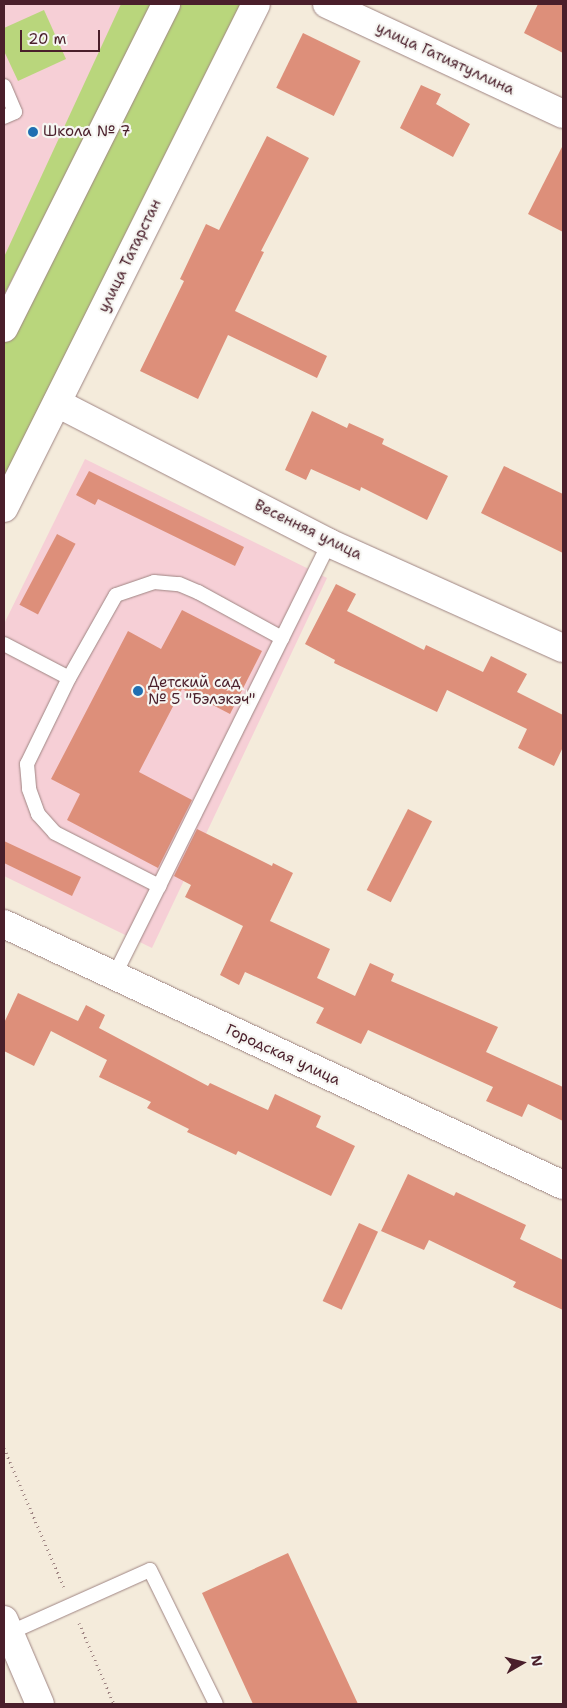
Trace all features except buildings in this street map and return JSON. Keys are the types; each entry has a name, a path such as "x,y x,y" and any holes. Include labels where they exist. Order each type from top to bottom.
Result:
{"street":[{"path":"4,328 166,4"},
{"name":"улица Татарстан","path":"4,508 256,4"},
{"name":"улица Гатиятуллина","path":"328,4 563,114"},
{"name":"Весенняя улица","path":"57,403 329,543 563,648"},
{"name":"Городская улица","path":"4,924 563,1186"},
{"path":"7,1626 40,1704"}],"lane":[{"path":"4,86 16,112 4,117"},
{"path":"114,976 329,543"},
{"path":"159,886 55,833 44,822 33,802 27,764 69,678 116,595 154,582 178,584 198,592 282,638"},
{"path":"4,644 69,678"},
{"path":"7,1626 72,1605 150,1570 216,1704"}],"path":[{"path":"4,1448 114,1704"}],"shaded area":[{"name":"Школа № 7","path":"4,4 122,4 4,260"},
{"name":"Детский сад № 5 \"Бэлэкэч\"","path":"85,459 327,578 152,948 4,876 4,624"}],"green space":[{"path":"121,4 153,4 4,295 4,257"},
{"path":"174,4 243,4 4,487 4,343"},
{"path":"44,10 66,59 18,81 4,51 4,28"}],"place":[{"name":"Школа № 7","path":"33,132"},
{"name":"Детский сад № 5 \"Бэлэкэч\"","path":"138,691"}]}
